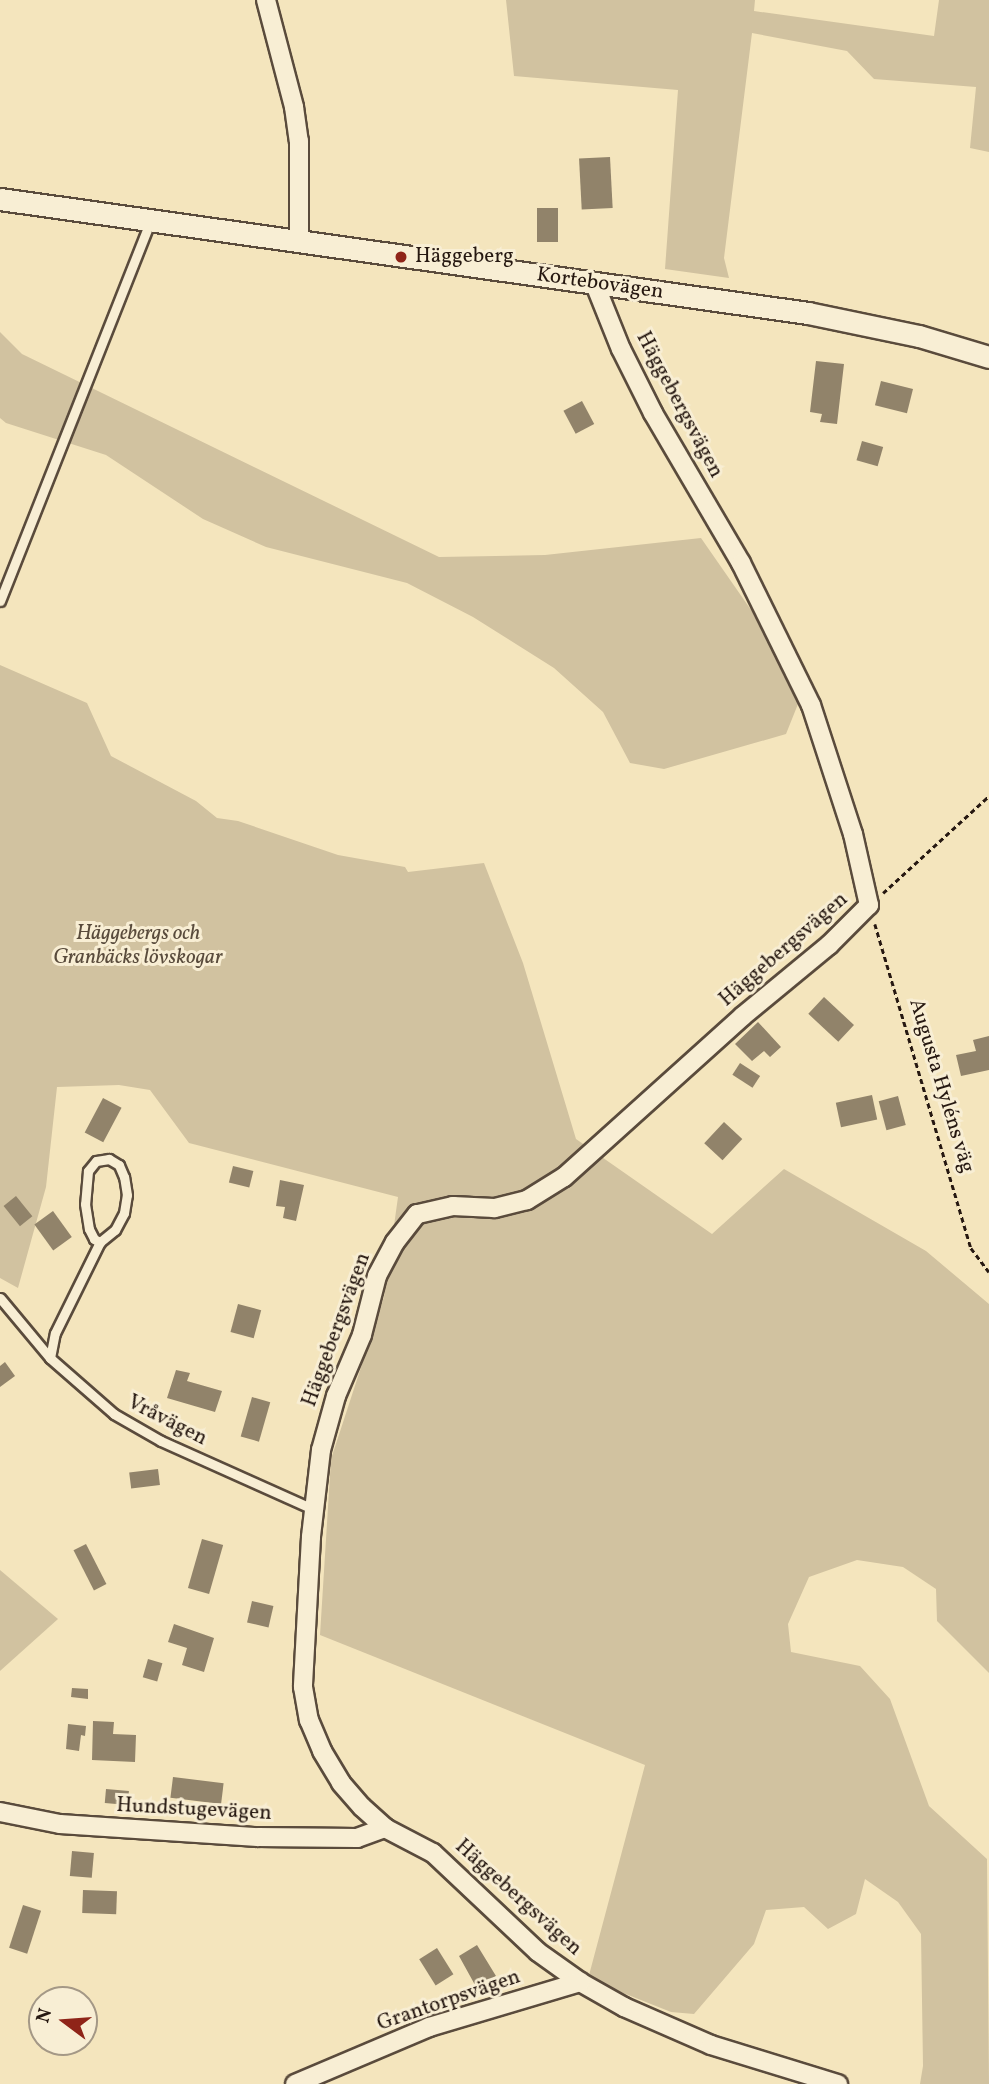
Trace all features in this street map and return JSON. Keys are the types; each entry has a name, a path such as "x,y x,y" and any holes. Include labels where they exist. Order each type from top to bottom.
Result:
{"street":[{"path":"267,0 294,107 299,141 299,240"},
{"name":"Kortebovägen","path":"0,199 808,313 919,336 989,356"},
{"name":"Häggebergsvägen","path":"594,282 621,349 653,413 741,563 811,705 853,834 869,905 829,945 743,1016 564,1177 527,1200 494,1208 453,1206 417,1214 395,1242 377,1276 362,1335 336,1395 321,1450 313,1509 303,1647 303,1687 309,1720 322,1751 341,1783 385,1828 433,1853 538,1952 580,1982 624,2007 711,2045 838,2084"},
{"name":"Hundstugevägen","path":"0,1812 60,1824 258,1837 357,1838 385,1828"},
{"name":"Grantorpsvägen","path":"295,2084 429,2027 580,1982"}],"lane":[{"path":"0,601 151,220"},
{"path":"50,1358 55,1333 100,1242 115,1230 124,1213 127,1195 119,1165 108,1159 96,1161 88,1171 85,1204 89,1228 94,1238 100,1242"},
{"name":"Vråvägen","path":"0,1298 4,1308 50,1358 127,1422 313,1509"}],"path":[{"path":"869,905 989,796"},
{"name":"Augusta Hyléns väg","path":"869,905 971,1248 989,1272"}],"green space":[{"path":"506,0 755,0 754,11 934,36 939,0 989,0 989,152 970,148 976,87 874,79 847,51 752,33 724,258 729,278 665,269 678,90 514,76"},
{"path":"0,332 22,354 439,557 545,555 701,538 758,620 798,704 786,734 664,769 630,763 603,712 554,668 473,617 407,583 266,547 203,519 106,455 6,423 0,418"},
{"name":"Häggebergs och Granbäcks lövskogar","path":"0,665 87,703 111,756 196,801 217,818 238,821 338,855 405,867 408,872 484,863 523,963 576,1139 712,1234 784,1169 926,1251 989,1304 989,1673 937,1621 936,1589 903,1567 857,1560 809,1577 788,1624 791,1652 860,1666 890,1699 929,1806 987,1859 989,2084 920,2084 923,2066 921,1934 898,1902 865,1879 856,1914 828,1929 804,1907 766,1910 754,1944 694,2014 671,2012 588,1979 645,1765 320,1635 331,1459 384,1297 398,1197 189,1143 150,1090 119,1085 57,1087 46,1187 18,1288 0,1278"},
{"path":"0,1570 58,1619 0,1671"}],"building":[{"path":"610,157 613,208 582,210 579,159"},
{"path":"537,208 558,208 558,242 537,242"},
{"path":"816,361 844,364 837,424 820,422 822,414 810,412"},
{"path":"881,381 913,389 907,413 875,405"},
{"path":"582,401 594,424 576,434 563,411"},
{"path":"862,441 883,447 878,466 856,460"},
{"path":"824,997 854,1025 838,1042 808,1014"},
{"path":"758,1022 781,1047 770,1057 764,1051 752,1061 735,1044"},
{"path":"989,1036 989,1070 961,1076 956,1055 976,1051 973,1040"},
{"path":"740,1063 760,1076 753,1088 732,1075"},
{"path":"872,1095 877,1119 841,1127 836,1103"},
{"path":"898,1096 906,1125 886,1130 879,1101"},
{"path":"103,1098 122,1108 103,1142 85,1132"},
{"path":"724,1122 742,1139 723,1160 704,1143"},
{"path":"233,1166 253,1171 249,1188 229,1182"},
{"path":"280,1180 304,1185 296,1221 283,1218 285,1207 276,1206"},
{"path":"16,1196 32,1216 20,1226 4,1206"},
{"path":"53,1211 72,1237 53,1250 34,1225"},
{"path":"238,1304 261,1310 254,1338 230,1332"},
{"path":"5,1362 15,1376 0,1387 0,1366"},
{"path":"176,1370 190,1373 187,1381 222,1391 215,1412 167,1398"},
{"path":"252,1397 270,1402 259,1442 241,1436"},
{"path":"158,1469 160,1485 131,1488 129,1473"},
{"path":"202,1539 223,1545 209,1594 188,1588"},
{"path":"86,1544 106,1584 94,1590 74,1550"},
{"path":"252,1601 273,1606 268,1627 247,1622"},
{"path":"174,1624 214,1638 204,1672 182,1665 187,1648 168,1642"},
{"path":"148,1659 162,1663 157,1681 143,1677"},
{"path":"72,1688 88,1689 88,1699 71,1697"},
{"path":"93,1721 114,1722 113,1734 136,1735 135,1762 92,1760"},
{"path":"68,1724 86,1726 85,1736 81,1735 79,1751 66,1749"},
{"path":"173,1777 224,1783 221,1804 170,1798"},
{"path":"106,1789 129,1791 128,1805 105,1803"},
{"path":"72,1851 94,1853 92,1878 70,1876"},
{"path":"83,1890 117,1891 116,1914 82,1913"},
{"path":"23,1905 41,1911 27,1954 9,1948"},
{"path":"477,1945 496,1976 488,1981 492,1987 480,1994 459,1956"},
{"path":"437,1948 453,1974 436,1985 419,1959"}],"place":[{"name":"Häggeberg","path":"401,257"}]}
